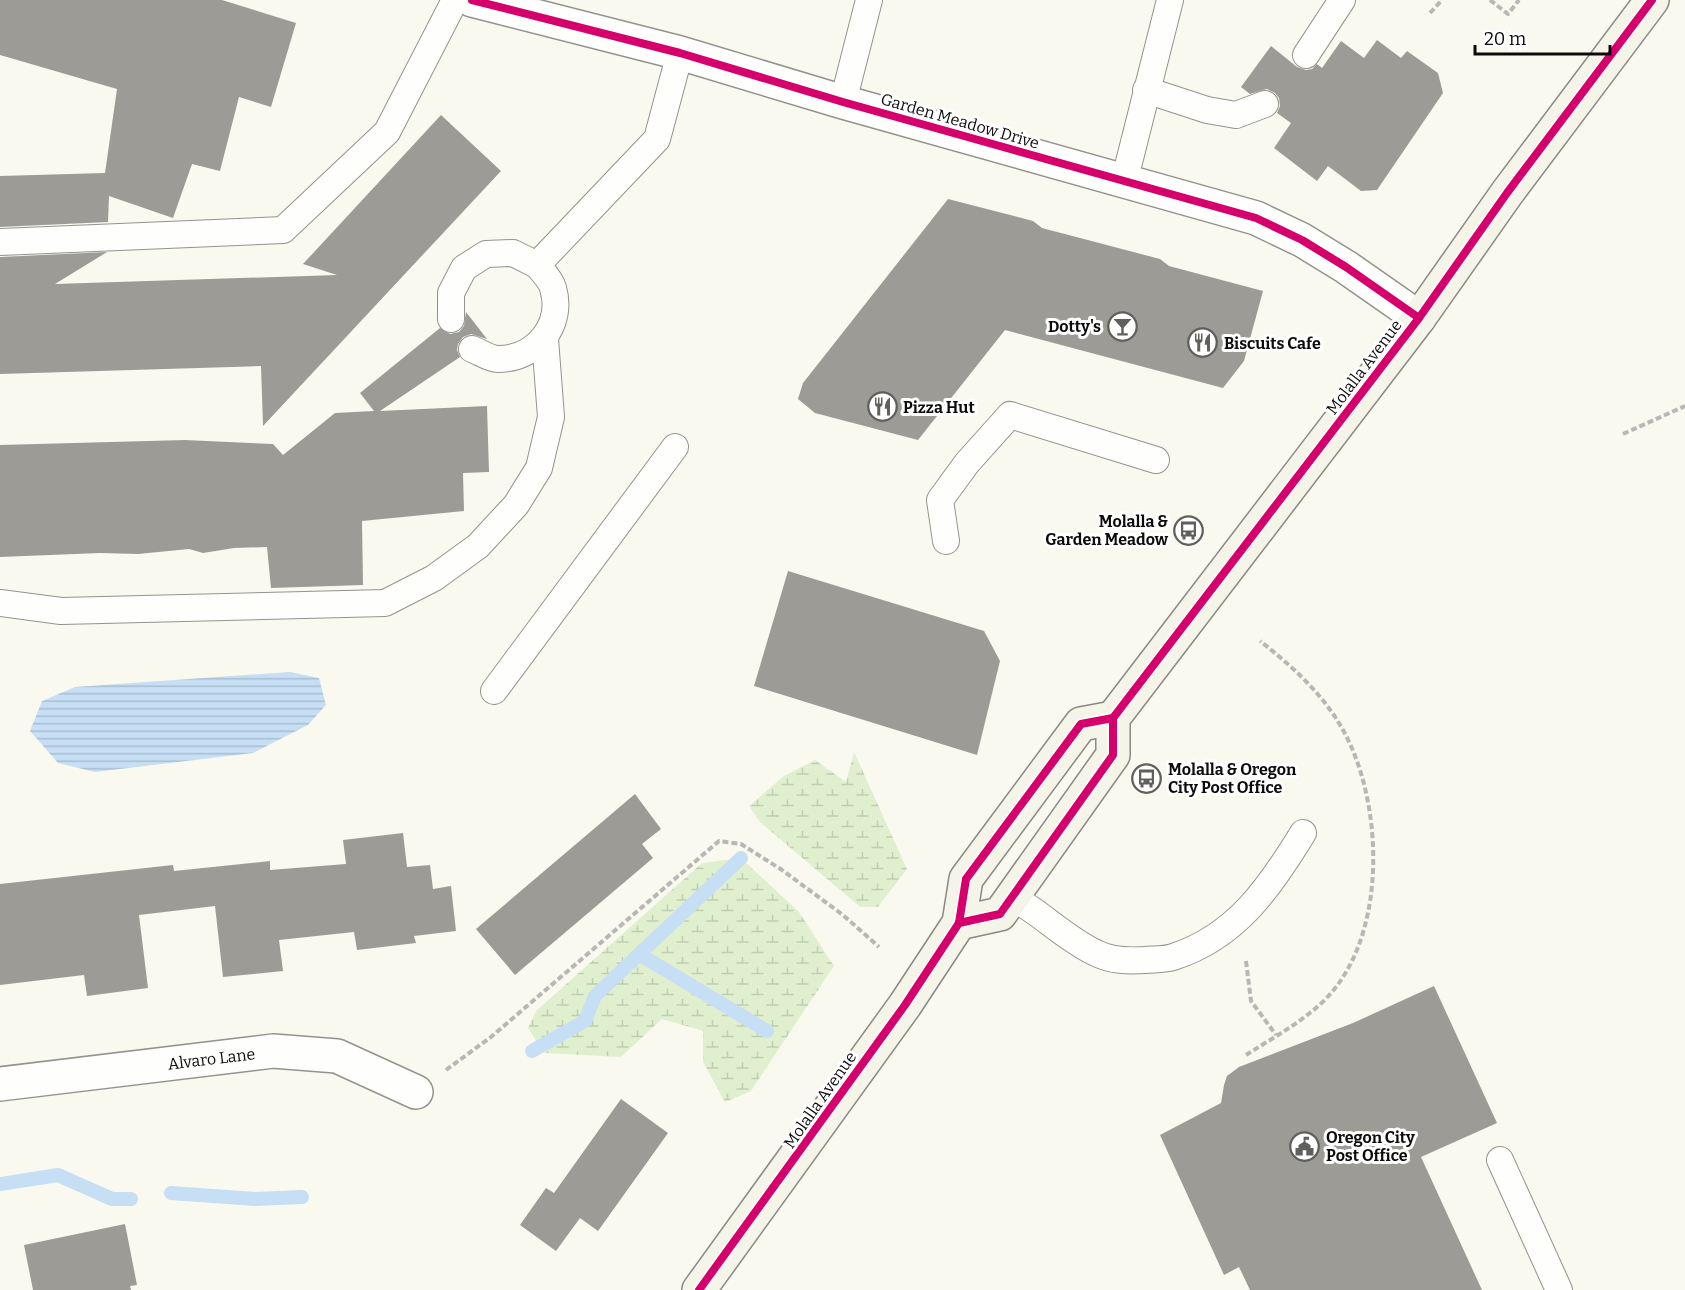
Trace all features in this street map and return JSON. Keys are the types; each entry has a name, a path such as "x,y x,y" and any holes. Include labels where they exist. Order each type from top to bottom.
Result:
{"main road":[{"name":"Molalla Avenue","path":"699,1290 865,1061 959,923 966,879 1081,724 1113,718 1419,318 1507,193 1652,0"},
{"path":"959,923 1000,914 1113,755 1113,718"}],"street":[{"name":"Garden Meadow Drive","path":"472,0 680,53 843,102 1256,218 1302,240 1346,267 1419,318"},
{"name":"Alvaro Lane","path":"0,1084 273,1051 337,1056 416,1092"}],"lane":[{"path":"0,242 283,230 387,132 455,0"},
{"path":"843,102 869,0"},
{"path":"1124,182 1170,0"},
{"path":"1306,55 1342,0"},
{"path":"537,265 657,139 680,53"},
{"path":"1146,90 1207,110 1236,115 1265,104"},
{"path":"0,603 61,611 386,603 434,578 478,546 516,505 539,468 551,417 545,339 555,314 553,287 537,265 513,253 486,254 464,268 451,293 451,319"},
{"path":"472,349 496,359 524,355 545,339"},
{"path":"946,541 940,500 1010,414 1156,460"},
{"path":"494,691 675,447"},
{"path":"1012,897 1031,907 1096,954 1125,961 1171,958 1211,940 1245,914 1276,877 1303,833"},
{"path":"1500,1160 1559,1290"}],"path":[{"path":"1430,13 1442,0"},
{"path":"1490,0 1508,14 1520,0"},
{"path":"1623,434 1685,406"},
{"path":"416,1092 491,1037 719,841 741,844 782,870 843,915 879,947"}],"green space":[{"path":"854,752 907,869 878,907 860,907 760,822 749,806 784,776 815,760 846,782"},
{"path":"741,858 799,912 834,966 751,1091 725,1102 703,1062 703,1031 662,1019 621,1057 544,1053 528,1028 536,1011 702,863"}],"water":[{"path":"290,672 319,678 326,705 308,725 253,753 95,772 58,763 30,731 42,701 75,687"}],"building":[{"path":"0,0 222,0 296,23 271,107 239,97 220,171 192,164 173,218 109,196 108,222 0,227 0,176 105,173 117,89 0,55"},
{"path":"1377,40 1401,58 1407,51 1438,73 1443,93 1377,190 1361,191 1328,166 1317,181 1274,148 1291,123 1277,113 1280,106 1279,98 1275,93 1267,89 1250,94 1241,87 1271,46 1297,67 1306,70 1312,69 1317,64 1322,68 1341,41 1364,58"},
{"path":"441,115 501,171 263,426 261,366 0,374 0,257 107,252 55,284 337,275 303,264"},
{"path":"948,199 1033,221 1042,228 1160,259 1169,266 1263,291 1244,361 1223,388 1005,330 918,440 815,413 798,399 803,383"},
{"path":"466,312 487,339 471,334 463,337 457,350 460,357 380,411 487,406 489,472 463,473 464,511 362,521 363,585 271,588 267,547 234,548 203,553 189,549 138,554 100,553 0,557 0,445 185,440 273,444 283,455 335,413 374,411 360,393 440,328 450,334 459,332 464,326"},
{"path":"788,571 984,631 1000,661 977,755 754,686"},
{"path":"635,794 661,829 642,844 653,858 515,975 476,929"},
{"path":"403,833 407,867 430,865 433,889 451,886 456,931 414,936 416,943 357,950 354,932 279,940 283,971 223,977 215,906 139,915 148,988 87,996 84,975 0,985 0,884 173,865 174,871 270,861 270,870 346,864 343,840"},
{"name":"Oregon City Post Office","path":"1434,986 1497,1123 1421,1157 1482,1290 1250,1290 1239,1267 1224,1275 1160,1135 1221,1103 1227,1076 1239,1067 1353,1023"},
{"path":"621,1099 668,1133 598,1231 580,1218 556,1251 520,1225 546,1188 554,1193"},
{"path":"125,1224 137,1285 130,1286 131,1290 33,1290 24,1245"}],"waterway":[{"path":"532,1051 585,1021 595,996 741,858"},
{"path":"639,954 767,1031"},
{"path":"0,1184 58,1175 112,1199 131,1199"},
{"path":"171,1193 255,1199 302,1197"}],"cycle path":[{"path":"472,0 680,53 843,102 1256,218 1302,240 1346,267 1419,318"},
{"path":"959,923 1000,914 1113,755 1113,718 1419,318 1507,193 1652,0"},
{"path":"699,1290 905,1005 959,923 966,879 1081,724 1113,718"}],"place":[{"name":"Dotty's","path":"1122,326"},
{"name":"Biscuits Cafe","path":"1203,343"},
{"name":"Pizza Hut","path":"882,407"},
{"name":"Molalla & Garden Meadow","path":"1189,530"},
{"name":"Molalla & Oregon City Post Office","path":"1147,778"},
{"name":"Oregon City Post Office","path":"1305,1146"}]}
